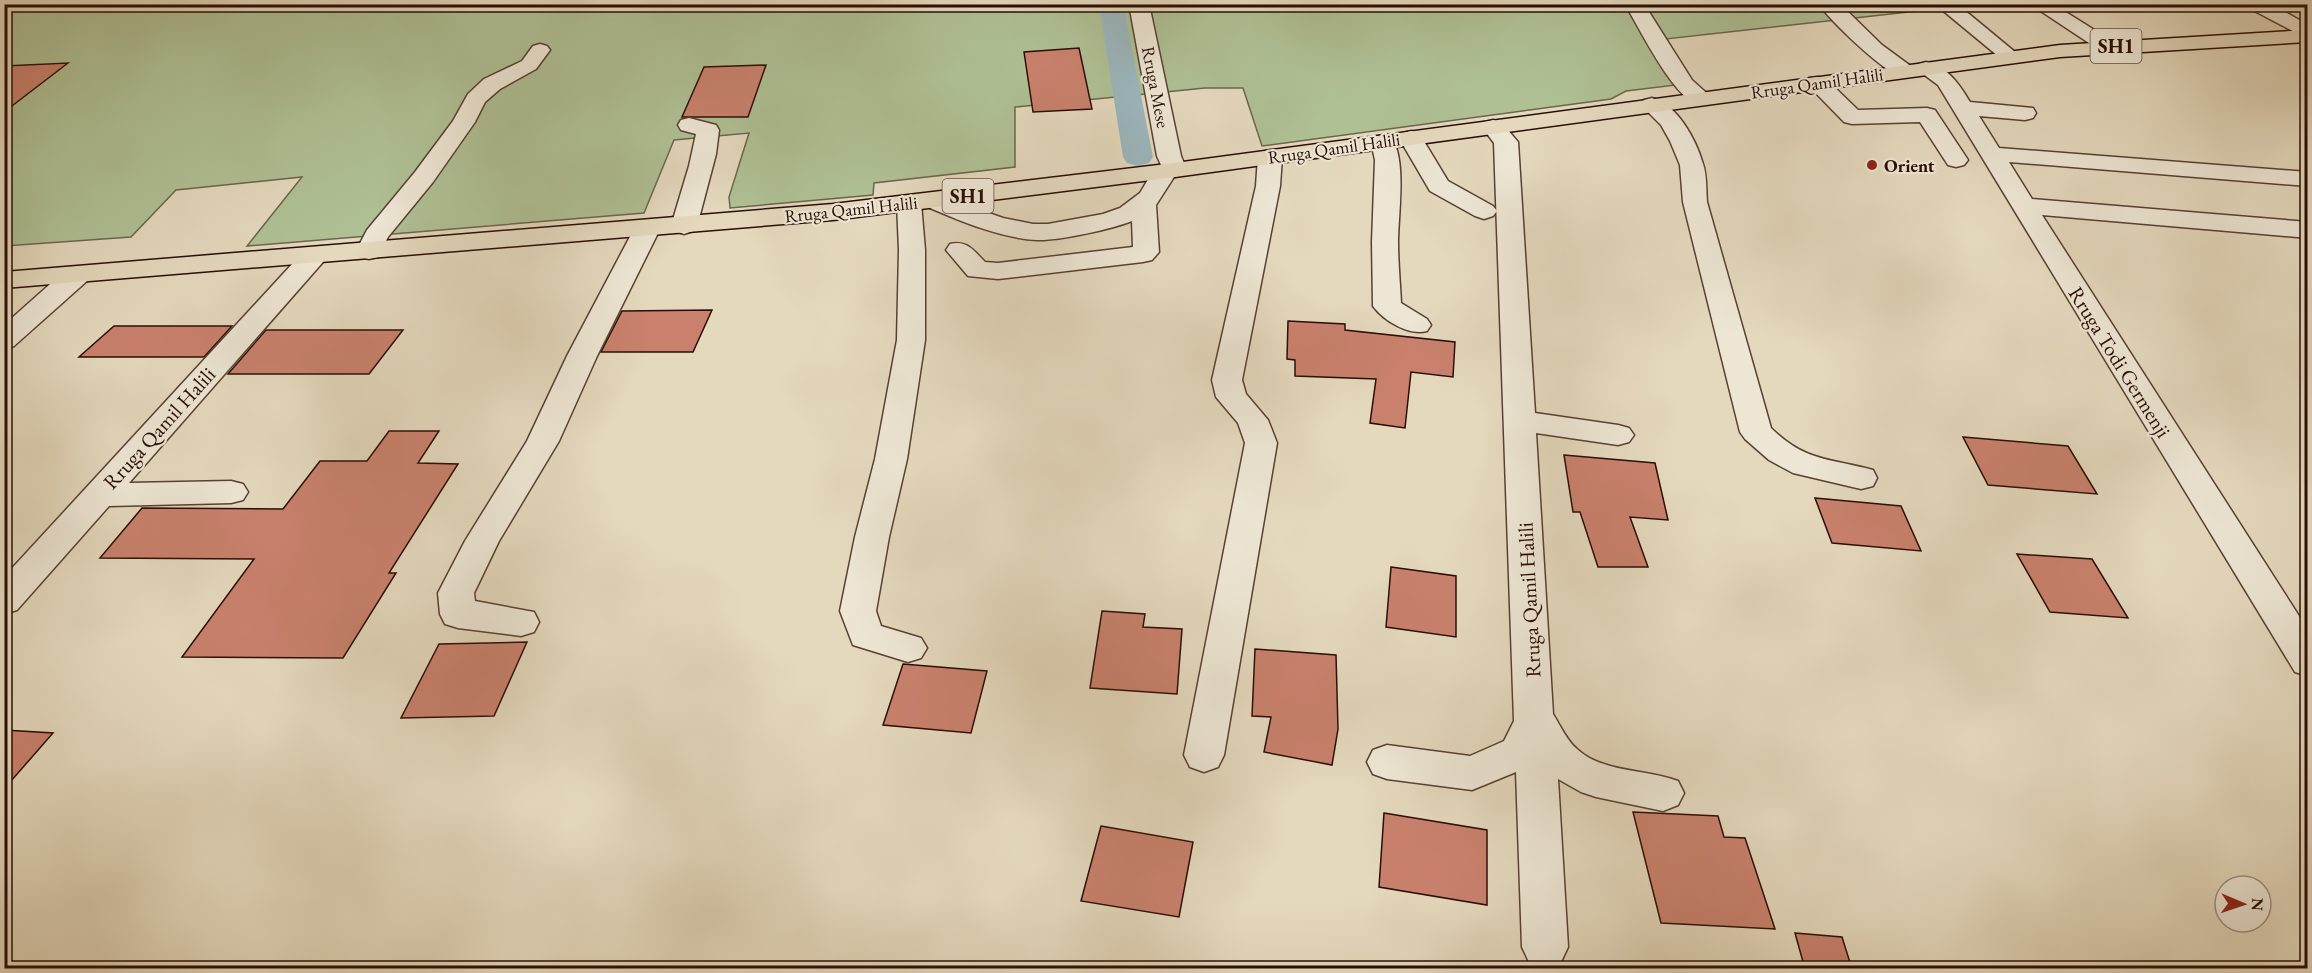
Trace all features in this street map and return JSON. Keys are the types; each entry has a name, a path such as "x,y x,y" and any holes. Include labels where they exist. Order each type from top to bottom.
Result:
{"main road":[{"name":"SH1","path":"1916,69 2108,47 2307,34"},
{"name":"Rruga Qamil Halili","path":"4,280 684,226 920,202 1383,142 1916,69"}],"street":[{"name":"Rruga Mese","path":"1139,4 1169,156 1169,170"},
{"path":"1634,4 1678,76 1701,99"},
{"name":"Rruga Todi Germenji","path":"1828,4 1875,49 1946,81 2306,656"},
{"path":"1944,4 2011,57"},
{"path":"2039,4 2108,47"},
{"path":"2256,4 2307,34"},
{"path":"369,251 376,235 424,177 464,122 476,99 492,84 529,65 540,50"},
{"path":"1817,83 1852,117 1927,115 1956,160"},
{"path":"1652,105 1670,121 1692,165 1692,182 1698,211 1756,432 1786,458 1813,470 1862,478"},
{"path":"1963,108 2025,112"},
{"path":"684,226 690,198 707,149 708,130 689,125"},
{"name":"Rruga Qamil Halili","path":"1493,127 1506,142 1545,947"},
{"path":"1411,138 1439,186 1484,211"},
{"path":"1383,142 1387,160 1385,242 1387,306 1417,325"},
{"path":"1992,154 2307,179"},
{"path":"1204,755 1261,443 1252,420 1231,397 1227,380 1268,186 1270,157"},
{"path":"908,648 866,635 858,610 872,537 891,459 912,340 912,250 920,202 1036,232 1111,221 1129,215 1144,205 1157,190 1169,170"},
{"path":"959,250 977,270 998,271 1143,254 1146,252 1144,205"},
{"path":"2024,206 2307,230"},
{"path":"521,622 458,614 456,593 482,541 543,441 582,356 647,229"},
{"name":"Rruga Qamil Halili","path":"4,601 314,256"},
{"path":"4,340 77,275"},
{"path":"1520,419 1539,424 1618,435"},
{"path":"99,495 231,492"},
{"path":"1386,762 1473,773 1518,753 1535,719 1563,761 1596,780 1663,793"}],"green space":[{"path":"4,5 1972,5 1647,41 1676,85 1626,91 1611,99 1262,146 1243,88 1205,88 1015,107 1015,167 874,183 873,195 730,208 729,197 749,133 674,140 644,213 247,246 302,177 176,190 131,237 5,246"}],"building":[{"path":"1079,48 1092,109 1033,112 1024,52"},
{"path":"68,63 4,112 4,66"},
{"path":"766,65 748,117 682,117 704,67"},
{"path":"712,310 693,352 601,352 622,311"},
{"path":"1288,321 1345,324 1345,330 1455,342 1453,377 1411,372 1405,428 1370,423 1376,379 1295,376 1295,360 1287,359"},
{"path":"114,326 232,326 204,357 79,357"},
{"path":"266,330 403,330 369,374 228,374"},
{"path":"389,431 439,431 418,463 458,464 389,573 396,573 343,658 182,657 254,559 100,558 142,508 283,509 320,461 367,461"},
{"path":"1963,437 2068,446 2097,494 1988,485"},
{"path":"1564,455 1655,463 1668,520 1630,517 1648,567 1598,567 1580,512 1573,512"},
{"path":"1815,498 1901,506 1921,551 1832,543"},
{"path":"2017,554 2092,559 2128,618 2050,612"},
{"path":"1391,567 1456,576 1456,637 1386,627"},
{"path":"1102,611 1145,614 1143,627 1182,629 1177,694 1090,688"},
{"path":"527,642 494,716 401,718 439,644"},
{"path":"1255,649 1336,655 1338,729 1332,765 1264,752 1271,717 1252,716"},
{"path":"903,664 987,671 971,733 883,725"},
{"path":"4,730 53,733 4,789"},
{"path":"1633,812 1718,816 1724,837 1745,838 1775,929 1661,923"},
{"path":"1384,813 1487,830 1487,905 1379,887"},
{"path":"1101,826 1193,842 1179,917 1081,901"},
{"path":"1795,933 1842,937 1852,969 1805,969"}],"waterway":[{"path":"1111,4 1138,157"}],"place":[{"name":"Orient","path":"1872,165"}]}
